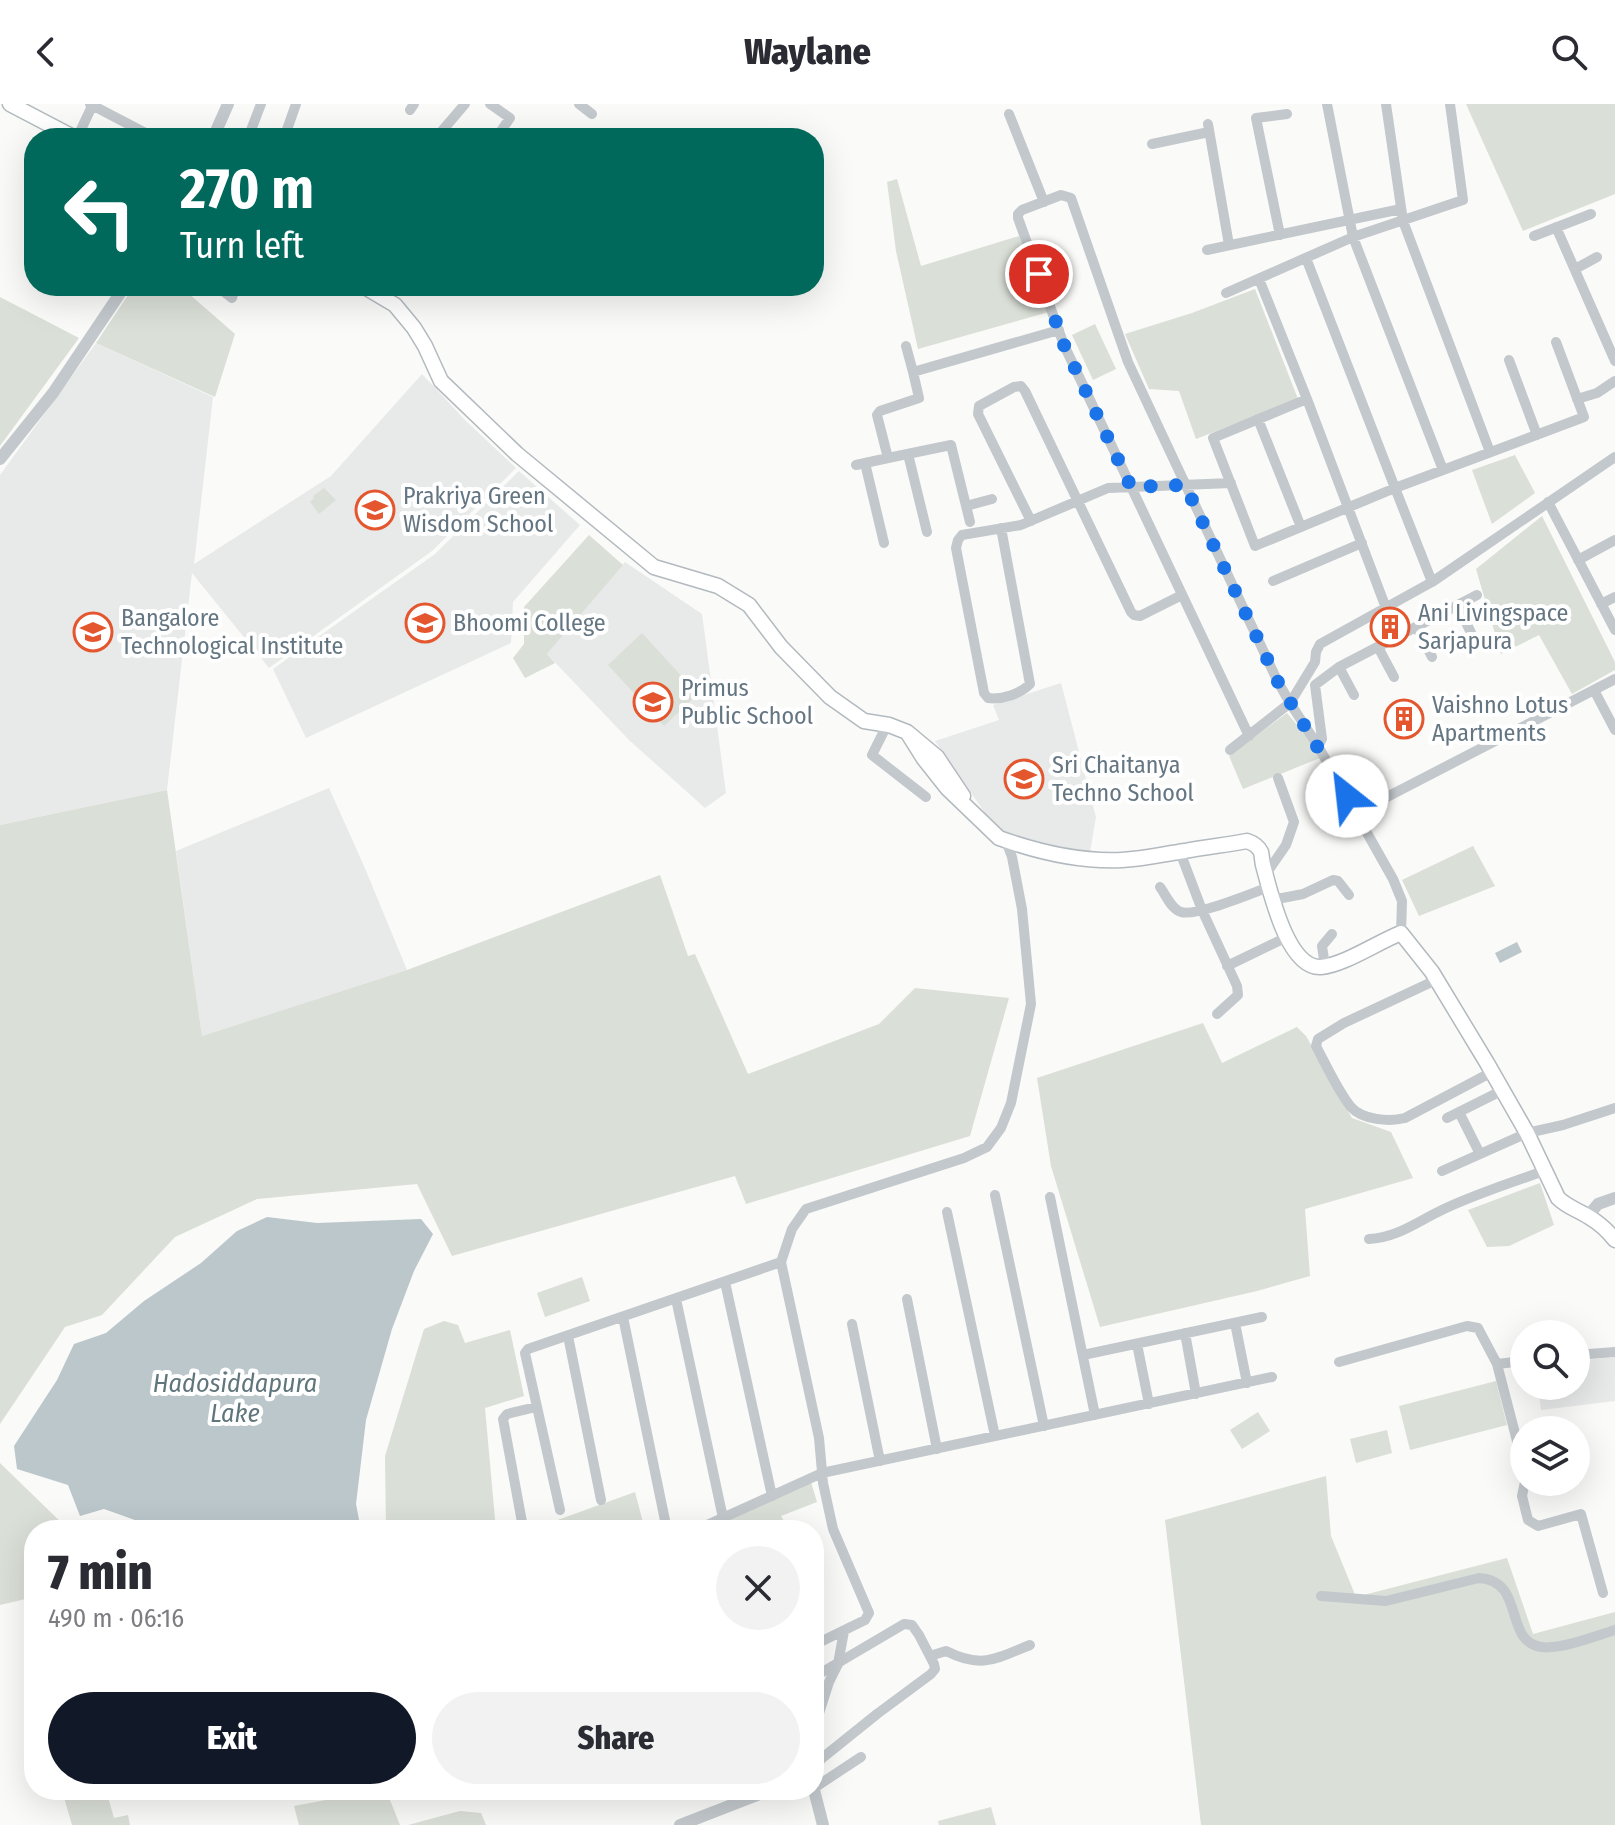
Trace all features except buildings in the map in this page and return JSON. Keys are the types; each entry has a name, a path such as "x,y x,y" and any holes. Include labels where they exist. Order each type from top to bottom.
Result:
{"main road":[{"path":"10,104 57,128"},
{"path":"380,296 395,305 419,337 441,381 517,454 654,567 718,586 749,605 781,647 830,697 864,721 907,732 947,788 999,838 1046,852 1099,860 1144,859 1247,841 1261,851 1269,887 1287,937 1308,965 1335,964 1401,933 1436,980 1503,1090 1558,1198 1588,1216 1615,1240"}],"street":[{"path":"81,128 92,104 136,128"},
{"path":"217,128 228,104"},
{"path":"252,128 261,104"},
{"path":"288,128 296,104"},
{"path":"444,128 465,104"},
{"path":"490,104 510,118 503,128"},
{"path":"579,104 592,114"},
{"path":"1327,104 1353,237 1443,470"},
{"path":"1386,104 1402,215 1490,452"},
{"path":"1207,250 1350,220 1402,215 1463,200 1450,104"},
{"path":"1009,114 1044,202"},
{"path":"1280,235 1256,118 1287,114"},
{"path":"1152,144 1208,128 1229,245"},
{"path":"1249,736 1059,330 1018,218 1022,210 1061,195 1071,198 1128,362 1278,682 1393,879 1402,901 1401,933"},
{"path":"1534,236 1591,214"},
{"path":"1226,293 1402,215"},
{"path":"1556,227 1615,361"},
{"path":"1575,269 1597,257"},
{"path":"1306,258 1432,582"},
{"path":"1259,279 1386,608"},
{"path":"0,459 53,393 118,296"},
{"path":"913,372 1059,330"},
{"path":"1307,399 1213,438 1255,546 1395,488 1584,417 1556,342"},
{"path":"888,458 878,413 919,398 906,346"},
{"path":"1509,360 1537,435"},
{"path":"1577,399 1597,393 1615,381"},
{"path":"1031,521 978,414 979,406 1021,386 1134,615 1140,616 1182,595"},
{"path":"1258,419 1301,527"},
{"path":"884,543 860,464 948,445 952,447 970,522"},
{"path":"908,454 927,532"},
{"path":"1230,750 1290,703 1315,662 1320,644 1432,582 1615,457"},
{"path":"1001,528 1030,684 998,700 988,698 984,693 956,548 962,535 1031,521 1108,488 1231,483"},
{"path":"966,506 992,499"},
{"path":"1548,502 1615,630"},
{"path":"1578,560 1615,540"},
{"path":"1273,581 1362,543"},
{"path":"1318,746 1322,739 1315,685 1339,667 1477,595"},
{"path":"1601,604 1615,597"},
{"path":"1458,606 1474,639"},
{"path":"1417,628 1432,657"},
{"path":"1378,647 1394,677"},
{"path":"1339,667 1354,695"},
{"path":"1356,813 1615,679"},
{"path":"1594,690 1615,730"},
{"path":"887,725 872,755 926,797"},
{"path":"1269,887 1294,822 1278,778"},
{"path":"824,1640 865,1620 869,1613 833,1529 819,1438 781,1262 792,1229 806,1209 964,1158 987,1147 1001,1128 1011,1103 1031,1004 1022,909 1006,841"},
{"path":"1180,852 1202,910 1237,986 1238,995 1217,1014"},
{"path":"1160,887 1178,911 1193,913 1269,887 1303,894 1333,880 1338,881 1349,895"},
{"path":"1325,966 1322,946 1332,934"},
{"path":"1227,966 1287,937"},
{"path":"1436,980 1344,1023 1318,1039 1316,1046 1350,1107 1363,1115 1398,1120 1492,1072"},
{"path":"1447,1118 1503,1090"},
{"path":"1442,1171 1527,1133 1615,1108"},
{"path":"1459,1112 1480,1154"},
{"path":"1369,1239 1394,1235 1444,1209 1544,1171"},
{"path":"995,1195 1044,1426"},
{"path":"1050,1197 1095,1415"},
{"path":"1588,1216 1598,1204 1615,1198"},
{"path":"947,1212 995,1436"},
{"path":"560,1510 525,1353 528,1349 781,1262"},
{"path":"725,1282 772,1496"},
{"path":"676,1299 723,1518"},
{"path":"907,1299 937,1449"},
{"path":"623,1317 665,1520"},
{"path":"1083,1355 1262,1317"},
{"path":"1235,1323 1247,1383"},
{"path":"852,1324 880,1461"},
{"path":"1339,1362 1467,1326 1478,1328 1497,1364 1510,1416"},
{"path":"1185,1333 1196,1394"},
{"path":"568,1336 601,1500"},
{"path":"1137,1344 1149,1404"},
{"path":"1590,1354 1615,1352"},
{"path":"1497,1364 1510,1363"},
{"path":"718,1520 822,1473 1272,1377"},
{"path":"522,1520 503,1419 507,1414 536,1407"},
{"path":"1522,1496 1528,1520 1538,1526 1581,1514 1603,1593"},
{"path":"1321,1596 1386,1601 1484,1578 1503,1588 1520,1631 1536,1645 1571,1643 1615,1630"},
{"path":"824,1672 904,1624 912,1625 919,1635 935,1669 824,1757"},
{"path":"824,1698 838,1664 844,1631"},
{"path":"930,1656 946,1651 964,1660 981,1662 1030,1645"},
{"path":"824,1782 861,1757"},
{"path":"680,1825 739,1800"},
{"path":"817,1800 823,1825"}],"shaded area":[{"path":"1466,104 1615,104 1615,194 1523,231"},
{"path":"897,179 921,266 1019,236 1049,312 918,349 896,251 887,182"},
{"path":"1255,289 1298,399 1196,439 1179,391 1149,389 1125,334"},
{"path":"127,296 191,296 235,334 215,397 96,343"},
{"path":"0,297 79,338 0,446"},
{"path":"1095,324 1116,369 1093,380 1072,335"},
{"name":"Bangalore Technological Institute","path":"96,343 213,397 194,564 331,476 422,374 516,468 432,551 269,668 192,573 167,790 0,825 0,475"},
{"path":"1515,455 1535,493 1492,524 1472,470"},
{"name":"Bhoomi College","path":"519,471 580,525 513,602 511,643 306,738 273,669 435,554"},
{"path":"324,488 336,500 319,514 310,502"},
{"path":"1542,516 1615,662 1615,670 1572,694 1539,635 1501,654 1476,569"},
{"path":"589,535 623,565 547,654 555,663 525,678 513,658 524,644 524,607"},
{"name":"Primus Public School","path":"625,562 702,614 726,793 705,808 629,740 547,654"},
{"path":"642,633 698,694 664,726 608,665"},
{"name":"Sri Chaitanya Techno School","path":"1061,683 1096,817 1090,852 1001,836 935,741 999,720 993,705"},
{"path":"1287,713 1319,751 1320,758 1243,789 1229,756"},
{"path":"329,788 407,970 202,1036 176,851"},
{"path":"167,790 202,1036 407,970 660,875 688,956 695,954 748,1074 879,1024 915,988 1009,998 970,1136 746,1204 735,1176 452,1256 417,1184 257,1199 175,1237 102,1315 65,1327 0,1424 0,825"},
{"path":"1473,846 1495,886 1419,916 1402,880"},
{"path":"1203,1023 1222,1063 1297,1027 1306,1036 1352,1118 1391,1132 1413,1178 1305,1209 1310,1276 1100,1327 1051,1166 1037,1078"},
{"path":"1540,1183 1554,1225 1509,1246 1487,1247 1468,1210"},
{"path":"582,1277 590,1301 545,1317 537,1293"},
{"path":"444,1321 458,1325 465,1343 510,1330 524,1396 485,1408 495,1520 386,1520 385,1456 424,1329"},
{"path":"1615,1357 1615,1401 1541,1410 1540,1400 1590,1400 1590,1360"},
{"path":"1496,1381 1507,1425 1410,1450 1399,1406"},
{"path":"1258,1412 1270,1431 1242,1449 1230,1430"},
{"path":"1387,1430 1392,1453 1356,1463 1350,1439"},
{"path":"0,1463 59,1520 24,1520 24,1599 0,1605"},
{"path":"1326,1476 1331,1536 1356,1597 1507,1558 1533,1634 1615,1612 1615,1825 1201,1825 1165,1520"},
{"path":"811,1482 817,1502 781,1516 783,1520 726,1520"},
{"path":"635,1492 642,1520 558,1520"},
{"path":"65,1800 109,1800 114,1818 128,1815 130,1825 72,1825"},
{"path":"326,1800 390,1800 400,1825 299,1825 294,1806"},
{"path":"991,1807 996,1825 939,1825 938,1821"},
{"path":"460,1811 481,1813 486,1825 408,1825"}],"water":[{"path":"1517,942 1522,952 1500,963 1495,953"},
{"name":"Hadosiddapura Lake","path":"267,1217 317,1223 421,1219 433,1234 414,1271 392,1329 366,1420 356,1504 359,1520 135,1520 104,1509 80,1516 68,1485 17,1469 14,1446 57,1380 74,1344 106,1333 144,1301 201,1263 237,1231"}],"place":[{"name":"Prakriya Green Wisdom School","path":"375,510"},
{"name":"Bhoomi College","path":"425,623"},
{"name":"Ani Livingspace Sarjapura","path":"1390,627"},
{"name":"Bangalore Technological Institute","path":"93,632"},
{"name":"Primus Public School","path":"653,702"},
{"name":"Vaishno Lotus Apartments","path":"1404,719"},
{"name":"Sri Chaitanya Techno School","path":"1024,779"}],"route":[{"path":"1039,274 1064,345 1131,487 1185,485 1278,682 1347,796"}]}
